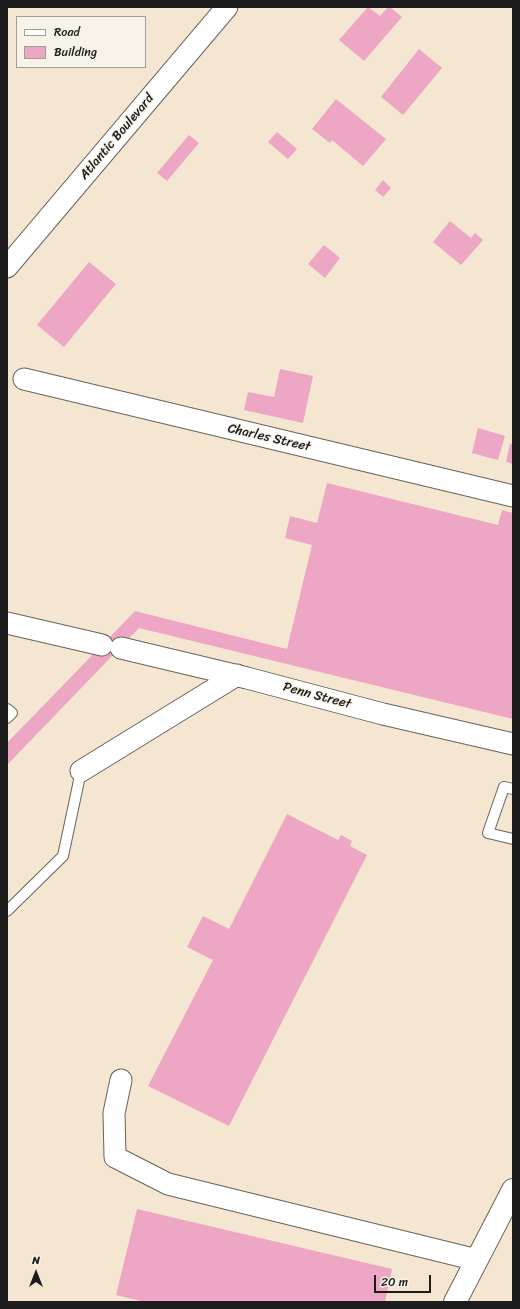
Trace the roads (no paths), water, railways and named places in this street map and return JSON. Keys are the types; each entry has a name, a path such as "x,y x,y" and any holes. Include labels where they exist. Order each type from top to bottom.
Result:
{"main road":[{"path":"455,1302 512,1194"}],"street":[{"name":"Atlantic Boulevard","path":"7,267 228,7"},
{"name":"Charles Street","path":"24,379 513,496"},
{"name":"Penn Street","path":"7,623 237,675 383,714 513,744"},
{"path":"81,771 237,675"},
{"path":"121,1080 114,1113 115,1157 168,1184 477,1260"}],"lane":[{"path":"7,709 12,713 7,718"},
{"path":"7,911 63,856 81,771"},
{"path":"513,789 504,787 488,833 513,839"}]}
